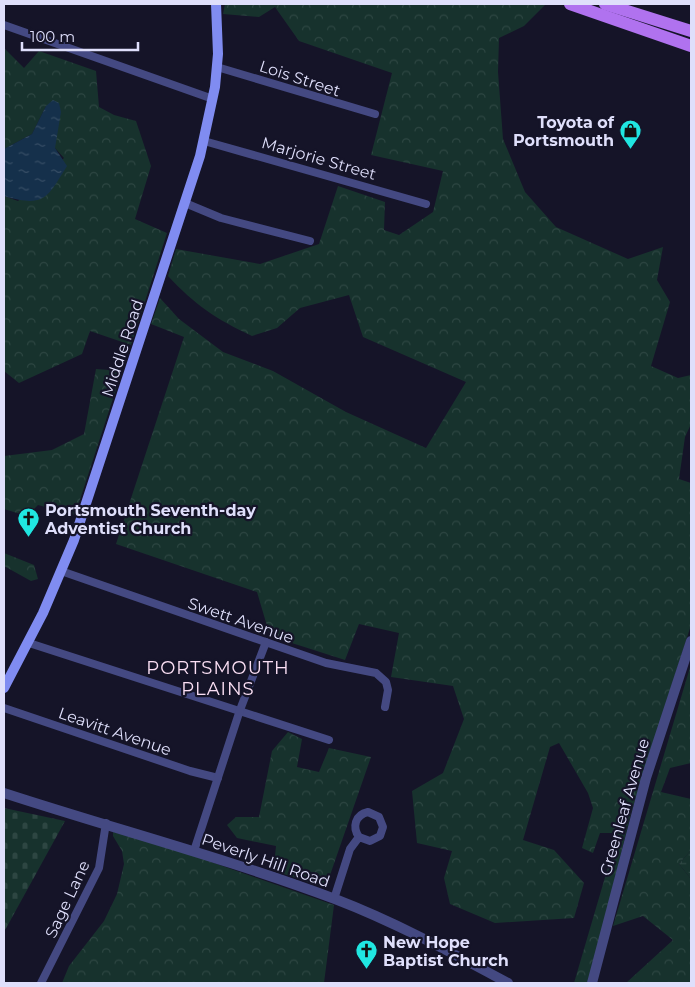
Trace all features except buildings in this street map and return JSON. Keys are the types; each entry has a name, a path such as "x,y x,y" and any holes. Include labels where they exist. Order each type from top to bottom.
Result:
{"main road":[{"name":"Middle Road","path":"4,688 29,643 61,571 84,512 185,203 204,141 213,99 217,67 216,4"},
{"path":"570,4 691,46"},
{"path":"605,4 691,31"}],"street":[{"path":"4,25 213,99"},
{"name":"Lois Street","path":"217,67 375,114"},
{"name":"Marjorie Street","path":"204,141 426,204"},
{"path":"185,203 221,218 310,241"},
{"name":"Swett Avenue","path":"61,571 326,663 376,673 386,682 388,690 385,707"},
{"name":"Greenleaf Avenue","path":"592,983 646,778 691,641"},
{"path":"194,851 240,710 266,642"},
{"path":"29,643 329,740"},
{"name":"Leavitt Avenue","path":"4,708 190,771 218,778"},
{"name":"Peverly Hill Road","path":"4,793 106,823 334,898 417,935 508,983"},
{"name":"Sage Lane","path":"41,983 99,868 106,823"},
{"path":"334,898 350,849 360,837"}],"green space":[{"path":"225,4 546,4 524,26 499,38 498,72 503,139 525,192 556,227 628,259 663,247 657,280 670,302 651,366 678,378 691,375 691,424 685,437 679,479 691,483 691,625 631,813 589,983 574,983 618,833 600,833 593,853 582,848 593,808 588,793 559,743 550,747 523,840 554,850 584,883 574,918 495,923 450,904 444,878 452,851 417,843 412,791 443,773 464,719 453,686 391,677 399,633 359,624 345,660 270,636 257,592 116,544 184,337 151,324 160,298 179,319 223,352 273,371 346,412 426,448 466,382 363,337 349,295 300,308 277,328 252,336 227,324 207,310 187,295 168,276 176,249 260,264 319,244 338,186 385,202 384,230 399,235 433,212 443,171 371,155 392,73 299,41 275,7 259,17 223,14"},
{"path":"4,48 24,68 39,51 96,71 99,107 114,115 136,121 151,166 135,219 167,233 131,345 90,331 82,354 19,383 4,371 4,196 18,201 64,158 55,148 46,106 32,134 4,149"},
{"path":"96,369 122,371 75,515 38,505 27,516 4,509 4,456 52,450 84,434"},
{"path":"4,553 34,565 38,579 31,581 4,566"},
{"path":"691,664 691,763 670,768 661,792 691,799 691,850 679,864 691,879 691,983 626,983 673,940 643,916 613,926"},
{"path":"288,732 302,739 297,767 319,772 329,748 371,757 329,878 320,886 281,873 274,866 276,846 237,838 227,825 236,817 259,817 272,751"},
{"path":"4,808 65,821 4,932"},
{"path":"113,832 160,844 334,905 324,983 62,983 69,966 104,921 117,894 124,864 122,851 113,836"},
{"path":"691,850 691,879 679,864"}],"water":[{"path":"53,100 59,103 61,112 55,148 67,166 49,193 43,198 28,201 4,196 4,149 32,134 46,106"}],"place":[{"name":"Toyota of Portsmouth","path":"630,150"},
{"name":"Portsmouth Seventh-day Adventist Church","path":"29,538"},
{"name":"New Hope Baptist Church","path":"367,970"}],"district":[{"name":"PORTSMOUTH PLAINS","path":"218,678"}]}
